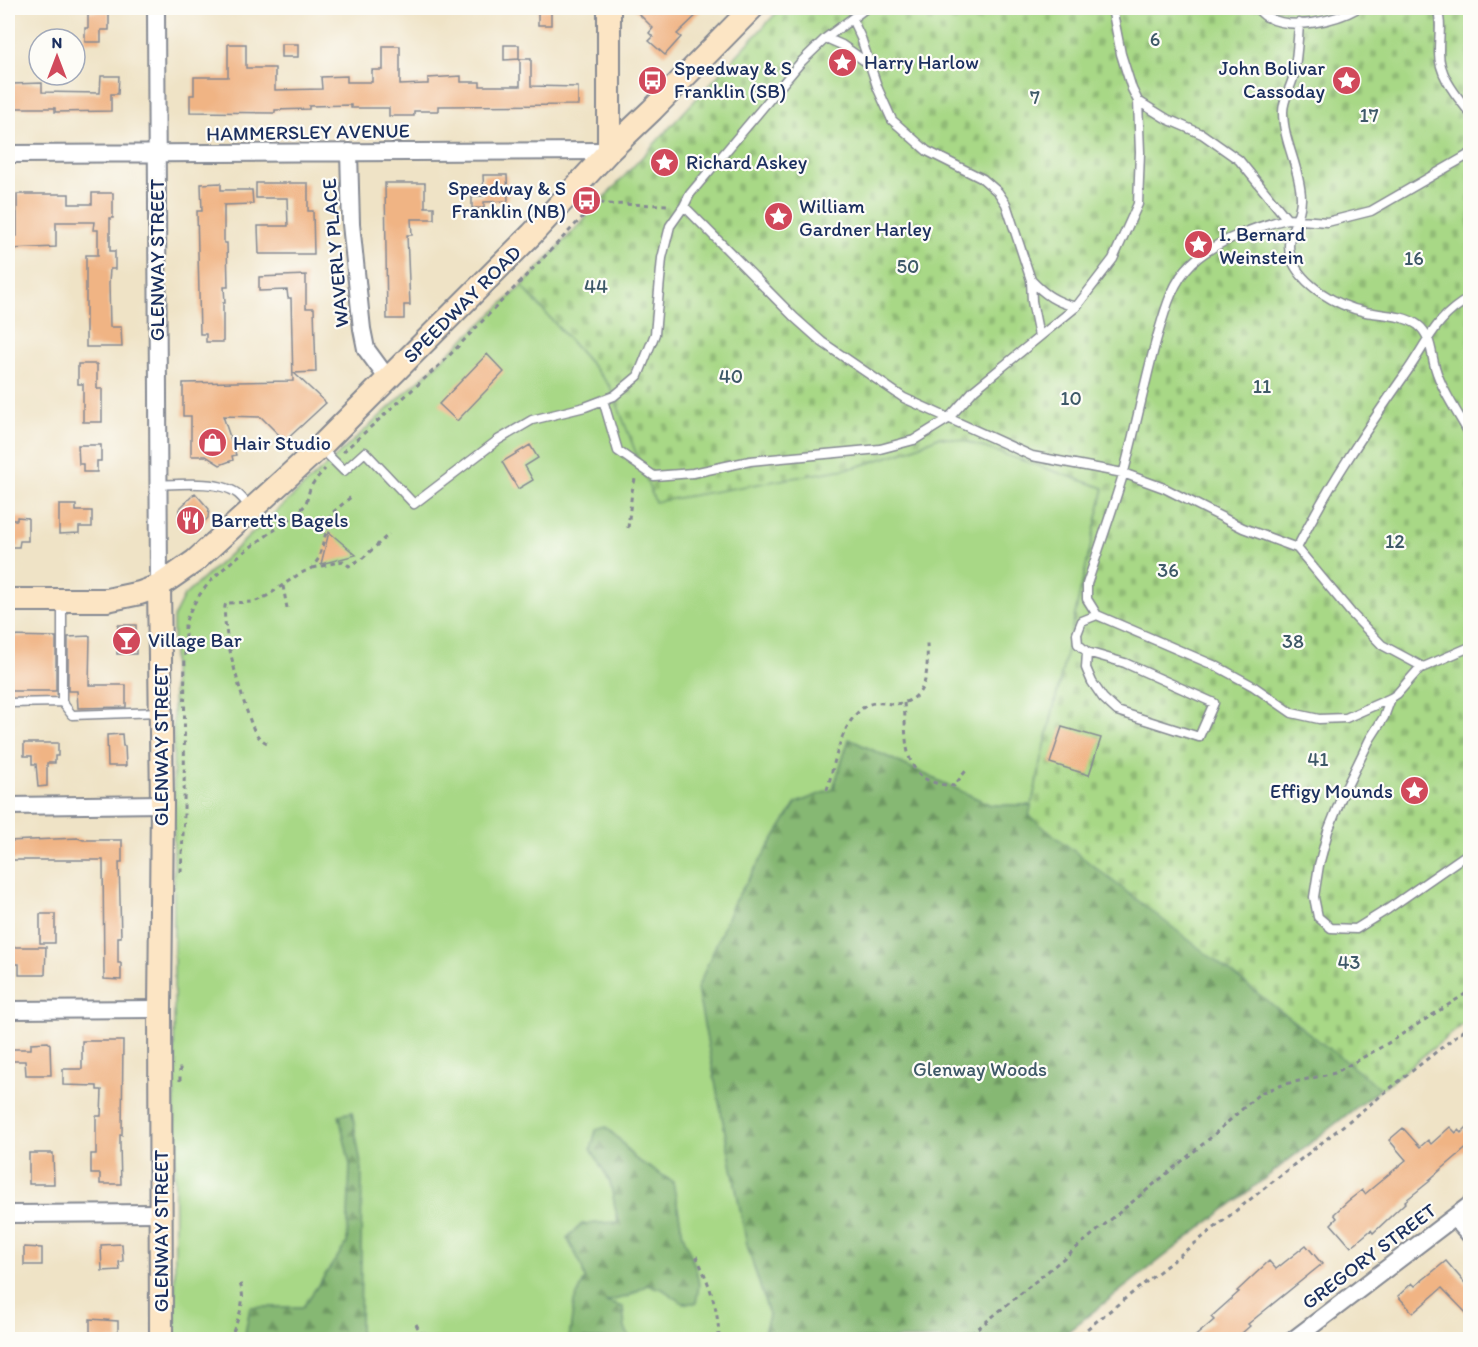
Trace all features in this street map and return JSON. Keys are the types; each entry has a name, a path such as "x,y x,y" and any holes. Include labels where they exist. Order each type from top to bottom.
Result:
{"main road":[{"path":"609,8 609,151"},
{"name":"SPEEDWAY ROAD","path":"8,600 107,600 140,593 159,586 195,561 253,510 327,454 388,379 532,234 609,151 752,8"},
{"name":"GLENWAY STREET","path":"159,586 162,804 161,1340"}],"street":[{"name":"GLENWAY STREET","path":"156,8 159,586"},
{"name":"HAMMERSLEY AVENUE","path":"8,154 609,151"},
{"name":"WAVERLY PLACE","path":"349,152 352,234 362,329 366,349 388,379"},
{"path":"8,806 162,804"},
{"path":"8,1010 160,1009"},
{"name":"GREGORY STREET","path":"1293,1340 1470,1205"},
{"path":"8,1214 160,1213"},
{"path":"1455,1218 1470,1235"}],"lane":[{"path":"327,454 344,471 365,452 414,504 498,440 532,420 614,396 638,376 655,334 662,258 670,226 690,194 801,62 826,38 867,8"},
{"path":"603,400 618,451 654,476 683,474 750,461 880,449 914,440 948,418 974,390 1076,307 1113,259 1138,204 1140,152 1138,101 1120,54 1112,8"},
{"path":"1256,8 1267,17 1299,23 1321,22 1343,16 1358,8"},
{"path":"1437,8 1441,23 1439,51 1441,70 1470,113"},
{"path":"852,19 892,120 927,151 982,179 998,192 1006,204 1031,280 1032,301 1039,336"},
{"path":"1299,23 1298,54 1283,110 1301,198 1297,219 1287,241 1292,259 1302,275 1317,290 1337,302 1363,311 1407,319 1420,326 1429,339 1439,377 1470,435"},
{"path":"826,38 842,45 870,64"},
{"path":"1138,101 1167,119 1202,134 1239,160 1287,219"},
{"path":"1470,154 1371,211 1327,222 1287,219 1259,226 1210,249 1193,261 1181,275 1160,326 1123,473 1087,584 1087,599 1096,615 1218,667 1253,686 1292,713 1319,718 1347,718 1391,699 1419,669 1440,662 1470,647"},
{"path":"684,206 795,318 822,342 904,398 1032,456 1123,473 1164,488 1243,528 1297,548 1352,614 1382,645 1423,667"},
{"path":"1031,280 1045,294 1058,302 1076,307"},
{"path":"1297,548 1336,474 1439,321 1470,298"},
{"path":"158,485 203,484 225,487 237,493 253,510"},
{"path":"62,600 62,702 72,715 161,712"},
{"path":"1087,652 1086,668 1092,682 1103,698 1117,711 1199,737 1214,703 1125,663 1087,652 1078,644 1077,634 1082,621 1096,615"},
{"path":"1391,699 1384,717 1370,739 1342,796 1328,831 1314,897 1318,917 1331,928 1356,929 1470,852"},
{"path":"8,703 62,702"}],"path":[{"path":"590,194 604,204 684,206"},
{"path":"181,873 184,815 185,624 203,590 234,558 289,520 305,504 327,454 443,362 598,201"},
{"path":"628,528 632,491 639,465"},
{"path":"312,568 319,558 331,514 352,495"},
{"path":"267,743 260,740 255,732 243,702 227,633 224,607 226,603 254,602 312,568 343,561 350,566 363,558 389,534"},
{"path":"283,586 287,608"},
{"path":"827,790 842,735 860,710 870,704 904,704 912,701 920,693 928,660 927,643"},
{"path":"904,704 908,753 911,766 917,774 936,784 954,786 968,768"},
{"path":"963,1340 1209,1139 1260,1093 1285,1084 1335,1073 1385,1045 1470,991"},
{"path":"1072,1340 1470,1025"},
{"path":"179,1088 180,1062"},
{"path":"696,1256 705,1273 716,1311 719,1340"},
{"path":"230,1340 243,1301 243,1290 239,1281"},
{"path":"416,1324 424,1340"}],"green space":[{"path":"781,8 1470,8 1470,1019 1381,1089 1029,816 1104,488 962,440 938,437 909,450 856,467 655,502 610,386 522,286"},
{"path":"522,286 610,386 856,467 909,450 938,437 962,440 1104,488 1029,816 787,1339 175,1339 173,618 184,596"},
{"name":"Glenway Woods","path":"849,739 991,805 1026,805 1098,812 1470,1019 1058,1339 762,1339 769,1315 747,1245 697,989 734,902 796,803 833,789"},
{"path":"352,1112 362,1170 360,1339 244,1339 250,1307 303,1307 347,1243 350,1165 339,1115"},
{"path":"606,1127 634,1158 673,1182 683,1235 696,1269 699,1285 696,1303 683,1303 662,1289 647,1285 629,1296 606,1302 623,1307 625,1328 631,1339 569,1339 574,1302 585,1279 581,1264 567,1238 582,1224 618,1222 610,1182 591,1149 596,1130"}],"building":[{"path":"633,8 704,8 677,34 681,37 665,55 649,41 653,37 649,33 653,28"},
{"path":"538,10 551,10 551,25 538,25"},
{"path":"88,12 109,12 109,30 101,30 101,42 87,42"},
{"path":"228,44 246,44 246,68 275,68 275,90 322,89 321,77 347,76 347,82 372,82 372,70 383,70 383,46 400,46 400,85 428,84 428,78 461,76 461,82 480,82 480,86 520,86 520,59 531,59 531,86 578,87 578,105 438,106 438,111 414,111 414,116 389,116 389,108 351,108 351,105 309,106 309,109 275,110 275,113 190,112 190,95 194,95 194,77 228,77"},
{"path":"281,44 298,44 298,57 281,57"},
{"path":"504,45 519,45 519,59 504,60"},
{"path":"101,76 119,76 118,94 111,94 111,111 55,112 55,108 12,108 12,84 27,84 27,87 42,87 42,92 100,93"},
{"path":"483,175 507,175 508,201 484,202 484,208 472,208 472,196 484,196"},
{"path":"221,183 221,190 252,190 253,204 224,205 224,243 227,243 228,287 224,287 223,342 206,342 206,334 200,334 197,211 202,211 201,184"},
{"path":"256,183 308,183 308,211 313,211 314,254 259,254 258,226 288,226 287,198 256,198"},
{"path":"385,183 425,183 425,207 434,207 434,219 411,219 412,235 407,235 410,305 404,305 404,319 387,319"},
{"path":"92,193 113,193 110,251 115,251 115,269 110,269 110,327 121,327 122,347 86,347 86,255 98,255 98,230 93,230 94,222 56,222 56,247 9,249 9,236 17,236 17,194 69,194 69,204 92,204"},
{"path":"306,275 306,308 314,308 316,372 294,373 326,403 285,441 261,417 223,416 236,455 232,456 233,460 220,465 206,456 191,456 191,416 183,416 183,383 293,381 291,298 288,298 287,290 259,291 259,277"},
{"path":"487,354 504,372 457,421 439,404"},
{"path":"78,364 97,364 97,389 102,389 102,422 83,422 83,384 78,384"},
{"path":"78,445 101,445 101,461 97,461 97,472 83,472 83,464 79,464"},
{"path":"530,445 538,458 525,466 533,480 518,489 502,462"},
{"path":"195,493 209,509 208,518 196,529 186,529 178,521 179,509"},
{"path":"59,505 76,505 76,511 92,511 92,527 79,527 79,533 59,534"},
{"path":"17,517 28,518 28,541 20,541 19,547 8,547 8,520 17,520"},
{"path":"329,532 356,555 321,564"},
{"name":"Village Bar","path":"118,625 136,625 136,654 117,654"},
{"path":"8,636 56,637 56,691 8,691"},
{"path":"90,636 89,685 126,685 126,707 78,708 77,691 68,691 68,637"},
{"path":"1062,727 1101,738 1089,775 1050,763"},
{"path":"122,734 126,766 108,766 107,735"},
{"path":"24,743 58,743 58,756 55,756 55,763 47,763 47,786 38,787 36,764 32,764 32,756 24,756"},
{"path":"78,838 122,840 122,862 119,862 121,937 118,937 118,963 121,963 121,980 104,979 103,860 8,860 8,841"},
{"path":"40,914 55,914 55,943 40,943"},
{"path":"8,947 46,947 45,975 19,975 19,964 8,964"},
{"path":"82,1041 123,1041 121,1184 100,1184 100,1174 91,1174 91,1154 96,1154 96,1116 101,1116 102,1090 97,1090 97,1086 63,1085 63,1069 82,1069"},
{"path":"48,1042 50,1044 51,1075 26,1075 25,1061 8,1061 8,1049 31,1049 31,1043"},
{"path":"1470,1124 1470,1145 1405,1201 1373,1233 1371,1230 1351,1247 1331,1224 1337,1218 1334,1214 1348,1201 1362,1190 1365,1194 1406,1160 1389,1140 1403,1128 1420,1147 1428,1140 1431,1144 1450,1127 1456,1133 1458,1130 1461,1133"},
{"path":"29,1153 53,1153 54,1184 29,1184"},
{"path":"122,1244 123,1261 119,1262 120,1270 102,1271 101,1245"},
{"path":"1306,1245 1322,1264 1248,1324 1250,1326 1234,1340 1191,1340 1214,1320 1211,1317 1269,1261 1276,1269"},
{"path":"24,1247 42,1248 42,1265 24,1265"},
{"path":"1446,1261 1470,1289 1470,1317 1442,1288 1413,1313 1398,1296 1412,1283 1415,1286"},
{"path":"90,1319 118,1321 118,1340 90,1340"}],"place":[{"name":"Harry Harlow","path":"843,62"},
{"name":"Speedway & S Franklin (SB)","path":"653,80"},
{"name":"John Bolivar Cassoday","path":"1346,80"},
{"name":"Richard Askey","path":"665,162"},
{"name":"Speedway & S Franklin (NB)","path":"587,200"},
{"name":"William Gardner Harley","path":"778,217"},
{"name":"I. Bernard Weinstein","path":"1198,245"},
{"name":"Hair Studio","path":"212,443"},
{"name":"Barrett's Bagels","path":"190,520"},
{"name":"Village Bar","path":"127,640"},
{"name":"Effigy Mounds","path":"1414,791"}],"park label":[{"name":"6","path":"1155,39"},
{"name":"7","path":"1035,97"},
{"name":"17","path":"1369,115"},
{"name":"16","path":"1414,258"},
{"name":"50","path":"908,266"},
{"name":"44","path":"596,286"},
{"name":"40","path":"731,376"},
{"name":"11","path":"1262,386"},
{"name":"10","path":"1071,398"},
{"name":"12","path":"1395,541"},
{"name":"36","path":"1168,570"},
{"name":"38","path":"1293,641"},
{"name":"41","path":"1318,759"},
{"name":"43","path":"1349,962"}]}
